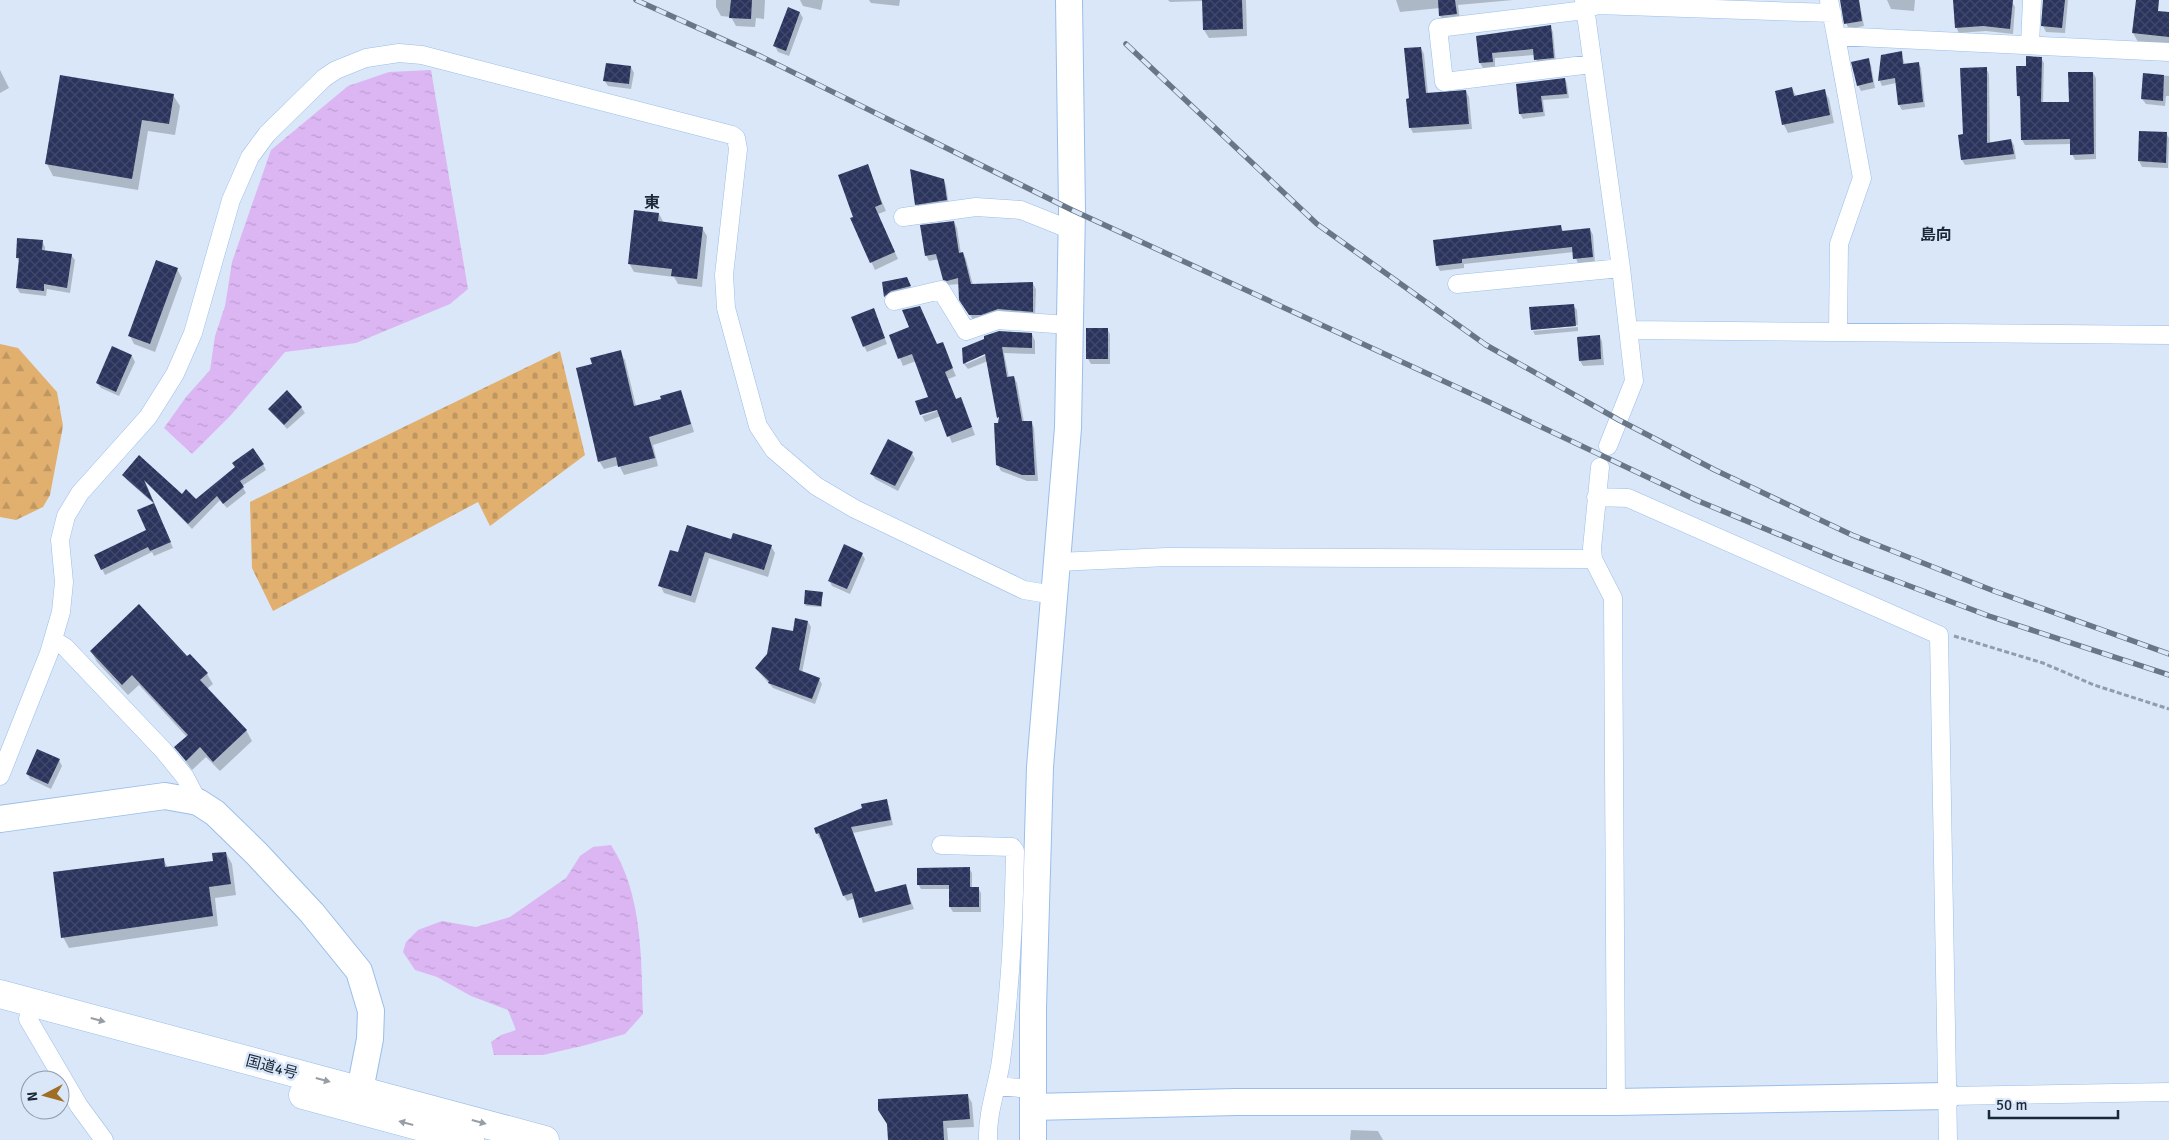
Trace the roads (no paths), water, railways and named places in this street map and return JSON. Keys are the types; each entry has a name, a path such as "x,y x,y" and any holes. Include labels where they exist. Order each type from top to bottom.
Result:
{"highway":[{"name":"国道4号","path":"0,994 545,1140"},
{"name":"国道4号","path":"0,1013 28,1019 470,1140"}],"street":[{"path":"1033,1140 1033,1008 1040,767 1068,428 1068,325 1071,230 1069,0"},
{"path":"2030,45 2032,0"},
{"path":"1584,5 1621,268 1634,381 1608,446"},
{"path":"1592,64 1444,82 1438,28 1584,5 1830,6 1862,178 1839,244 1838,332"},
{"path":"1836,36 2169,52"},
{"path":"0,776 53,640 63,597 60,540 66,516 80,493 148,417 175,374 193,333 231,200 250,157 267,134 324,78 336,70 366,58 399,53 422,55 732,135 736,138 738,149 724,275 726,308 758,426 774,450 816,486 855,509 1024,590 1054,595"},
{"path":"903,217 976,207 1021,210 1071,230"},
{"path":"1457,284 1621,268"},
{"path":"894,302 941,290 966,331 998,320 1068,325"},
{"path":"1629,330 2169,335"},
{"path":"1600,467 1592,548 1594,559 1613,598 1616,1102"},
{"path":"1596,497 1628,498 1939,636 1948,1140"},
{"path":"1058,562 1168,557 1594,559"},
{"path":"53,640 65,647 163,750 185,777 198,802"},
{"path":"0,820 151,796 173,797 198,802 215,813 312,913 359,971 371,1011 370,1039 360,1090"},
{"path":"941,845 1012,847 1015,851 1011,954 1001,1061 987,1124 988,1140"},
{"path":"28,1019 79,1106 104,1140"},
{"path":"996,1086 1033,1098 1236,1102 1616,1102 2169,1092"}],"water":[{"path":"431,70 468,289 450,304 356,343 285,352 231,415 192,454 164,428 186,397 210,370 215,336 225,306 232,262 271,150 348,86 389,72"},
{"path":"611,845 621,864 635,906 640,949 643,1014 625,1034 586,1045 543,1055 494,1055 491,1042 501,1035 516,1030 508,1010 471,996 437,977 415,970 403,952 406,942 418,930 442,921 476,927 510,917 566,878 580,856 593,847"}],"railway":[{"path":"636,0 760,56 1072,210 1476,396 1696,500 1838,559 1989,616 2169,675"},
{"path":"1126,44 1317,224 1486,345 1619,420 1715,470 1852,535 1994,591 2169,654"}],"district":[{"name":"東","path":"652,203"},
{"name":"島向","path":"1936,235"}]}
